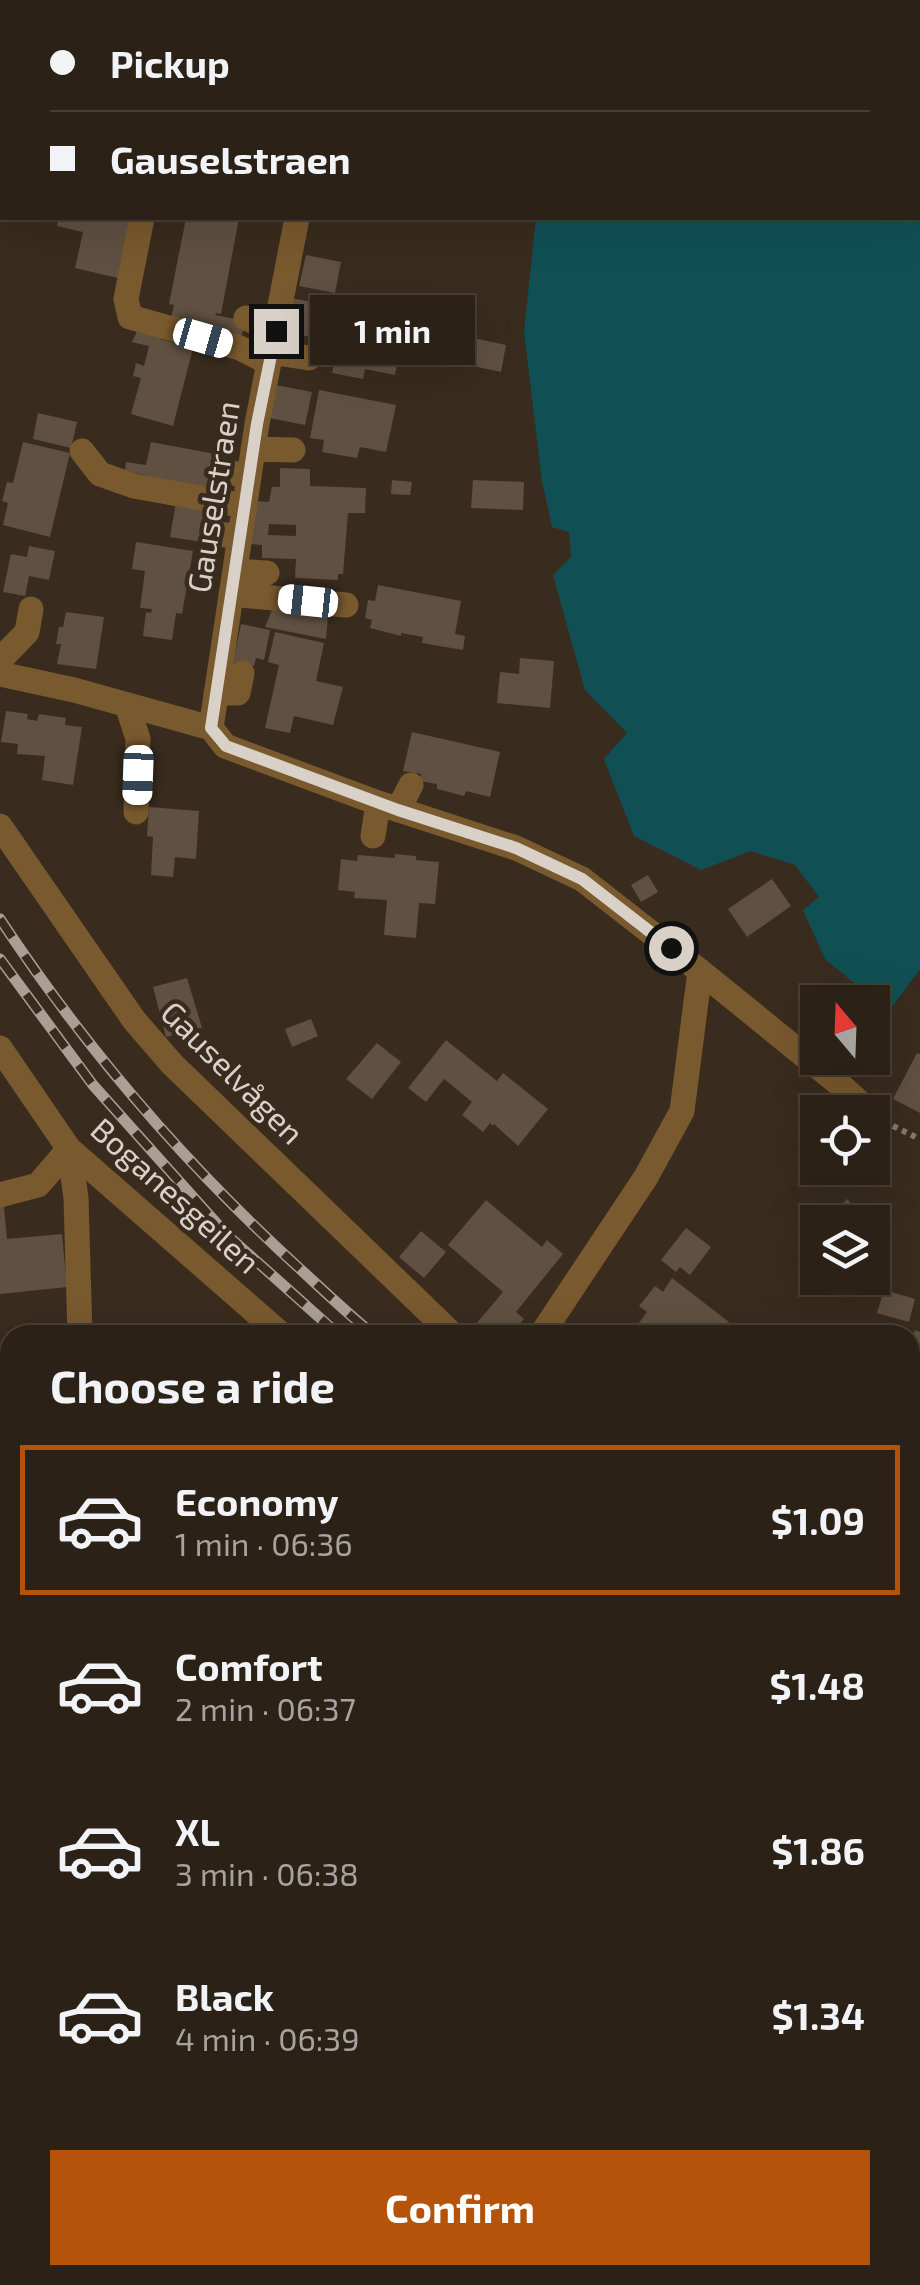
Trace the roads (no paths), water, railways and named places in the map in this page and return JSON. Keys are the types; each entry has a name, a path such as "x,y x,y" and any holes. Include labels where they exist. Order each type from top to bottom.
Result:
{"street":[{"path":"142,220 126,299 130,317 240,348 272,349 309,358"},
{"name":"Gauselstraen","path":"211,728 240,536 253,487 253,449 296,220"},
{"path":"246,318 272,349"},
{"path":"253,449 293,450"},
{"path":"82,451 100,474 134,486 253,487"},
{"path":"220,471 253,487"},
{"path":"214,534 240,536"},
{"path":"233,582 267,573"},
{"path":"233,582 346,605"},
{"path":"31,609 27,632 9,678 74,690 211,728 226,746 516,848 582,879 851,1095"},
{"path":"216,693 238,693 242,673"},
{"path":"128,705 138,738 136,812"},
{"path":"373,836 388,806 411,785"},
{"name":"Gauselvågen","path":"0,826 134,1020 172,1064 443,1325"},
{"path":"548,1325 646,1176 682,1111 700,971"},
{"name":"Boganesgeilen","path":"1,1051 10,1078 69,1148 271,1325"},
{"path":"0,1195 38,1185 69,1148"},
{"path":"69,1148 76,1198 80,1325"}],"water":[{"path":"536,220 920,220 920,969 890,1009 890,985 857,985 825,959 803,910 819,897 795,865 751,851 701,870 634,836 604,759 627,733 585,690 553,575 571,557 569,532 552,527 542,481 524,332"}],"railway":[{"path":"0,919 102,1059 177,1146 257,1229 362,1325"},
{"path":"0,959 93,1085 226,1234 328,1325"}]}
